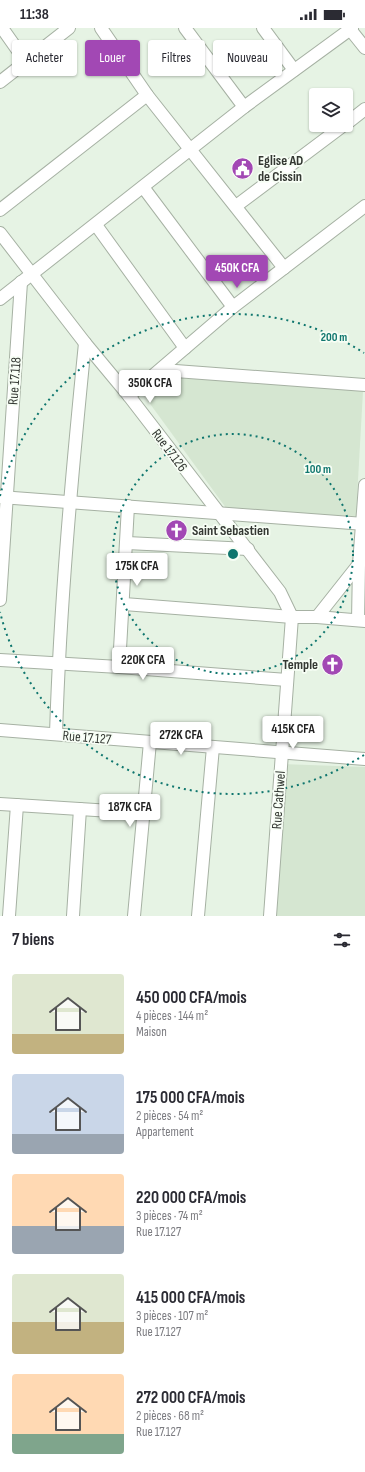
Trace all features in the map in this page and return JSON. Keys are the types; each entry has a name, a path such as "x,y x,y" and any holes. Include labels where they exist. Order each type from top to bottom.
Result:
{"street":[{"path":"2,28 12,42"},
{"path":"54,40 69,28"},
{"path":"101,28 147,95 284,268"},
{"path":"185,28 244,107"},
{"path":"263,28 294,70"},
{"path":"0,299 96,225 244,107 351,28 365,48"},
{"path":"0,82 12,73"},
{"path":"0,210 147,95"},
{"path":"353,118 365,109"},
{"path":"236,206 334,132"},
{"path":"143,187 234,307"},
{"path":"129,396 162,370 185,348 234,307 365,206"},
{"path":"96,225 185,348"},
{"name":"Rue 17.126","path":"0,233 85,343 129,396 219,514 248,549 280,592 292,617"},
{"name":"Rue 17.118","path":"0,600 3,498 21,282"},
{"path":"56,734 58,665 69,501 85,343"},
{"path":"162,370 365,385"},
{"path":"124,604 362,621 359,564 365,485"},
{"path":"3,498 69,501 219,514 363,524"},
{"path":"119,667 124,604 128,506"},
{"path":"127,543 248,549"},
{"path":"317,617 359,564"},
{"name":"Rue Cathwel","path":"270,916 292,617"},
{"path":"0,660 58,665 119,667 287,680"},
{"name":"Rue 17.127","path":"0,730 365,759"},
{"path":"134,916 150,742"},
{"path":"198,916 212,747"},
{"path":"0,804 143,813"},
{"path":"9,916 18,805"},
{"path":"73,916 80,809"}],"shaded area":[{"path":"172,374 363,391 356,516 229,512 148,401 149,390"},
{"path":"281,764 365,767 365,916 273,916"}],"place":[{"name":"Eglise AD de Cissin","path":"242,168"},
{"name":"Saint Sebastien","path":"177,530"},
{"name":"Temple","path":"333,664"}]}
